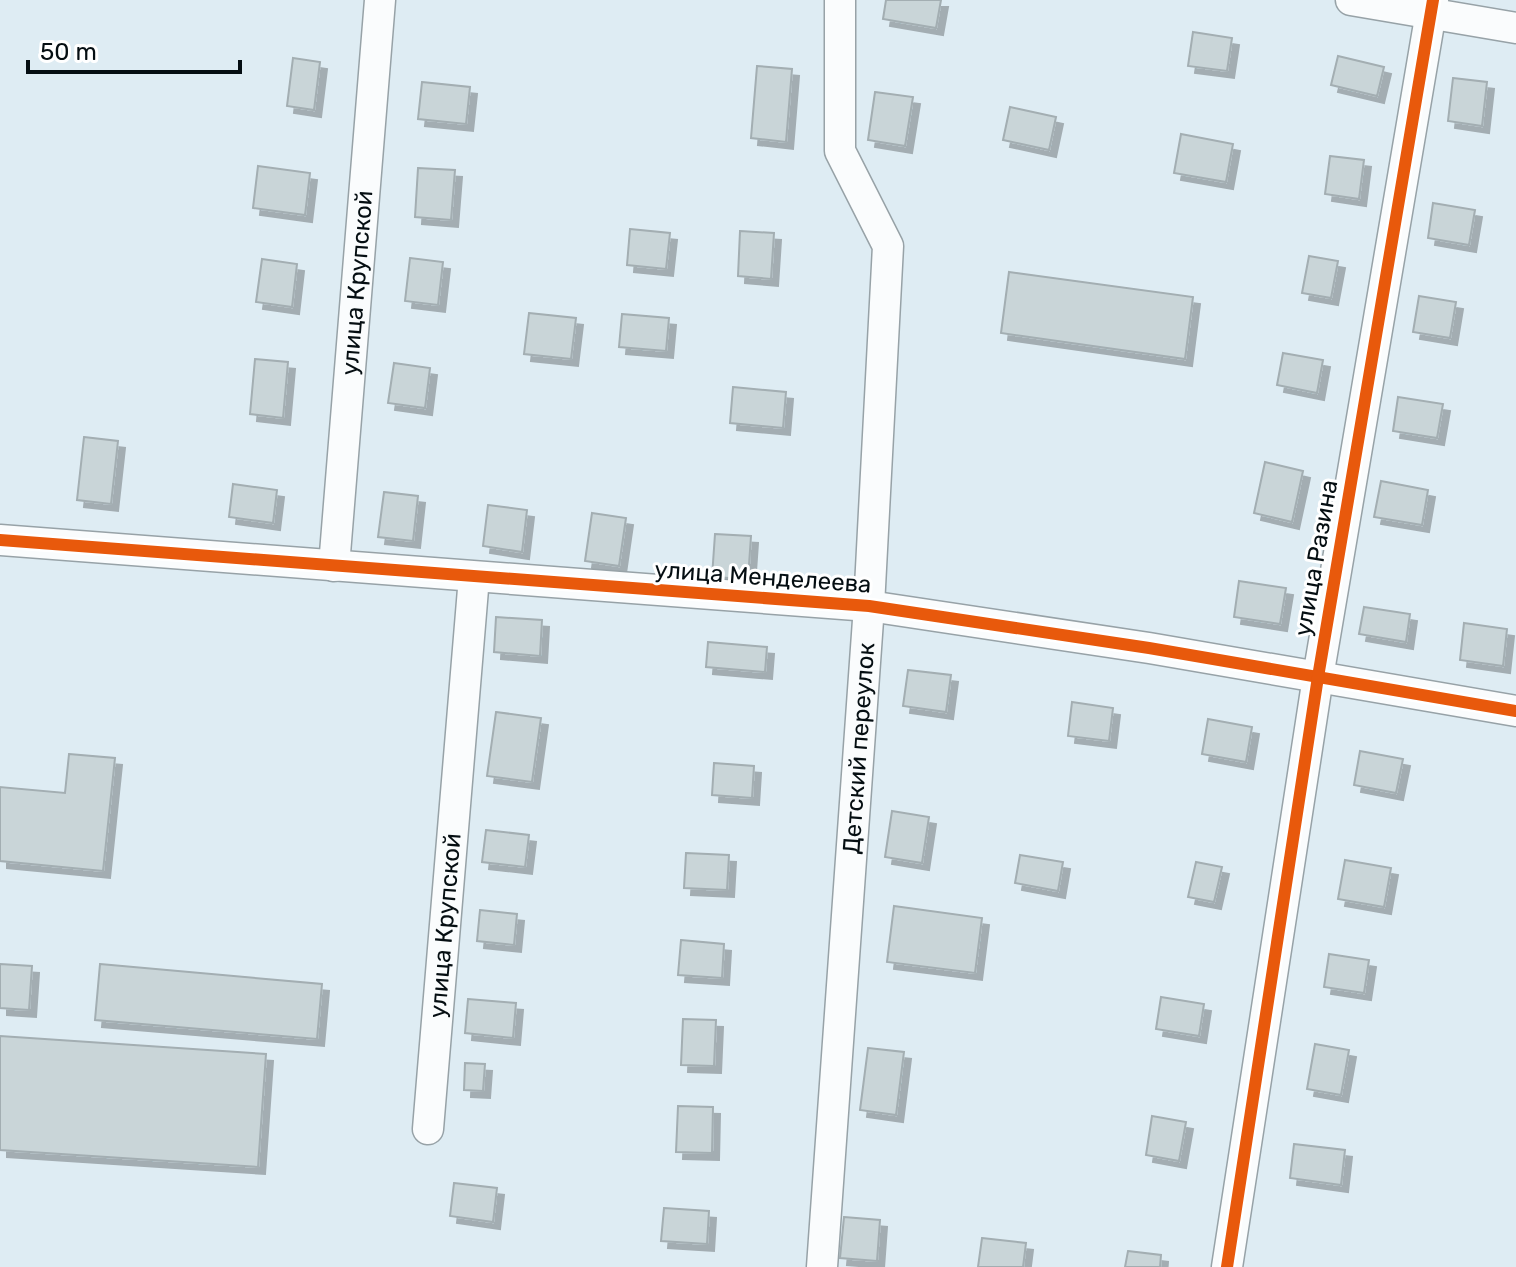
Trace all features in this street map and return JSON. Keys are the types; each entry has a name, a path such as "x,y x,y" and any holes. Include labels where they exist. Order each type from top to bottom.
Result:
{"street":[{"name":"улица Крупской","path":"334,566 380,0"},
{"name":"Детский переулок","path":"822,1267 869,606 888,246 840,151 840,0"},
{"path":"1351,0 1432,7 1516,28"},
{"name":"улица Разина","path":"1227,1267 1318,677 1432,7"},
{"name":"улица Менделеева","path":"0,540 869,606 1516,711"},
{"name":"улица Крупской","path":"428,1129 474,577"}],"building":[{"path":"886,0 941,0 936,28 883,19"},
{"path":"1193,32 1232,38 1227,71 1188,66"},
{"path":"1338,56 1384,67 1377,96 1331,85"},
{"path":"293,58 320,62 314,110 287,106"},
{"path":"757,66 792,69 786,142 751,138"},
{"path":"1453,78 1487,82 1482,126 1448,121"},
{"path":"422,82 470,87 466,124 418,119"},
{"path":"875,92 913,97 905,146 868,140"},
{"path":"1010,107 1056,117 1049,150 1003,140"},
{"path":"1181,134 1233,144 1226,182 1174,173"},
{"path":"1330,156 1364,160 1359,199 1325,194"},
{"path":"258,166 310,173 305,215 253,208"},
{"path":"418,168 455,170 451,220 415,217"},
{"path":"1433,203 1475,210 1469,245 1428,238"},
{"path":"630,229 670,233 666,269 627,265"},
{"path":"740,231 774,233 771,279 738,276"},
{"path":"1309,256 1338,261 1331,298 1302,293"},
{"path":"410,258 443,262 438,305 405,301"},
{"path":"262,259 297,264 292,307 256,302"},
{"path":"1009,272 1193,297 1185,359 1001,333"},
{"path":"1419,296 1456,302 1450,338 1413,332"},
{"path":"529,313 576,318 571,359 524,354"},
{"path":"622,314 669,318 666,351 619,347"},
{"path":"1283,353 1323,360 1317,393 1277,385"},
{"path":"255,359 288,362 283,418 250,414"},
{"path":"394,363 430,368 425,408 388,403"},
{"path":"733,387 786,392 783,428 730,423"},
{"path":"1398,397 1443,404 1437,438 1393,431"},
{"path":"84,437 118,441 111,504 77,500"},
{"path":"1265,462 1303,471 1292,522 1254,513"},
{"path":"1381,481 1428,490 1422,525 1374,517"},
{"path":"233,484 277,490 273,523 229,517"},
{"path":"384,492 418,496 413,541 378,537"},
{"path":"488,505 527,510 522,552 483,546"},
{"path":"592,513 626,518 619,566 585,561"},
{"path":"715,534 751,536 748,579 712,577"},
{"path":"1239,581 1286,588 1280,624 1234,617"},
{"path":"1364,607 1410,614 1406,642 1359,634"},
{"path":"496,617 542,620 540,656 494,652"},
{"path":"1464,623 1507,629 1503,666 1460,660"},
{"path":"708,642 767,647 765,672 706,667"},
{"path":"908,670 951,675 946,712 903,706"},
{"path":"1072,702 1113,708 1109,741 1068,736"},
{"path":"496,712 541,718 532,782 487,776"},
{"path":"1208,719 1252,727 1246,762 1202,754"},
{"path":"1360,751 1403,759 1396,793 1354,785"},
{"path":"69,754 115,758 103,871 0,861 0,787 65,793"},
{"path":"714,763 754,766 752,798 712,795"},
{"path":"892,811 929,817 922,863 885,857"},
{"path":"486,830 529,835 525,867 482,862"},
{"path":"686,853 729,855 727,890 684,888"},
{"path":"1020,855 1063,862 1058,891 1015,883"},
{"path":"1345,860 1391,868 1384,907 1338,899"},
{"path":"1196,862 1222,867 1214,902 1188,897"},
{"path":"894,906 982,918 975,973 887,962"},
{"path":"480,910 517,914 514,945 477,941"},
{"path":"681,940 724,944 722,978 678,975"},
{"path":"1329,954 1369,960 1364,993 1324,987"},
{"path":"0,964 32,966 29,1010 0,1008"},
{"path":"100,964 322,984 317,1039 95,1020"},
{"path":"1161,997 1204,1004 1199,1036 1156,1029"},
{"path":"468,999 516,1003 513,1038 465,1033"},
{"path":"683,1019 716,1020 714,1066 681,1065"},
{"path":"0,1036 266,1054 258,1167 0,1150"},
{"path":"1315,1044 1349,1050 1341,1095 1307,1089"},
{"path":"868,1048 904,1052 896,1115 860,1110"},
{"path":"465,1063 485,1064 483,1091 464,1090"},
{"path":"678,1106 713,1107 712,1153 676,1152"},
{"path":"1152,1116 1186,1122 1179,1161 1146,1155"},
{"path":"1294,1144 1345,1150 1341,1185 1290,1178"},
{"path":"454,1183 497,1188 493,1222 450,1216"},
{"path":"664,1208 709,1211 707,1244 661,1241"},
{"path":"844,1217 880,1220 877,1261 840,1258"},
{"path":"982,1238 1026,1243 1023,1267 978,1267"},
{"path":"1128,1251 1161,1255 1160,1267 1125,1267"}],"cycle path":[{"path":"1227,1267 1318,677 1433,0"},
{"path":"0,540 869,606 1149,648 1516,711"}]}
